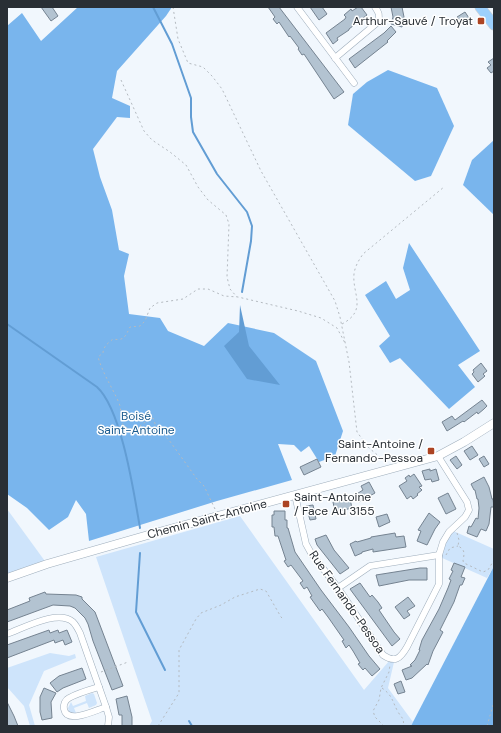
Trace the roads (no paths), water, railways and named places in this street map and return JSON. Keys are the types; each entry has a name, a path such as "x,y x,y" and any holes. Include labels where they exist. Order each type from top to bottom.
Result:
{"main road":[{"path":"480,7 493,23"}],"street":[{"path":"297,7 354,83"},
{"path":"335,58 378,22 380,18 375,7"},
{"name":"Chemin Saint-Antoine","path":"7,578 54,562 438,456 494,423"},
{"name":"Rue Fernando-Pessoa","path":"295,496 306,544 311,554 338,588 383,655 395,659 402,656 439,584 439,555 443,542 449,532 465,517 468,510 467,502 438,456"},
{"path":"338,588 370,566 439,555"},
{"path":"7,634 48,618 58,616 67,618 74,623 80,633 106,707 109,717 108,726"},
{"path":"99,687 67,698 64,704 64,710 66,714 71,717 76,717 106,707"}],"waterway":[{"path":"153,7 172,44 191,98 193,132 217,174 247,212 252,226 251,241 242,292"},
{"path":"7,324 97,387 106,398 126,453 140,528"},
{"path":"140,553 136,612 165,670"},
{"path":"189,721 192,726"}],"place":[{"name":"Arthur-Sauvé / Troyat","path":"481,21"},
{"name":"Saint-Antoine / Fernando-Pessoa","path":"431,451"},
{"name":"Saint-Antoine / Face Au 3155","path":"286,504"}],"park label":[{"name":"Boisé Saint-Antoine","path":"136,423"}]}
